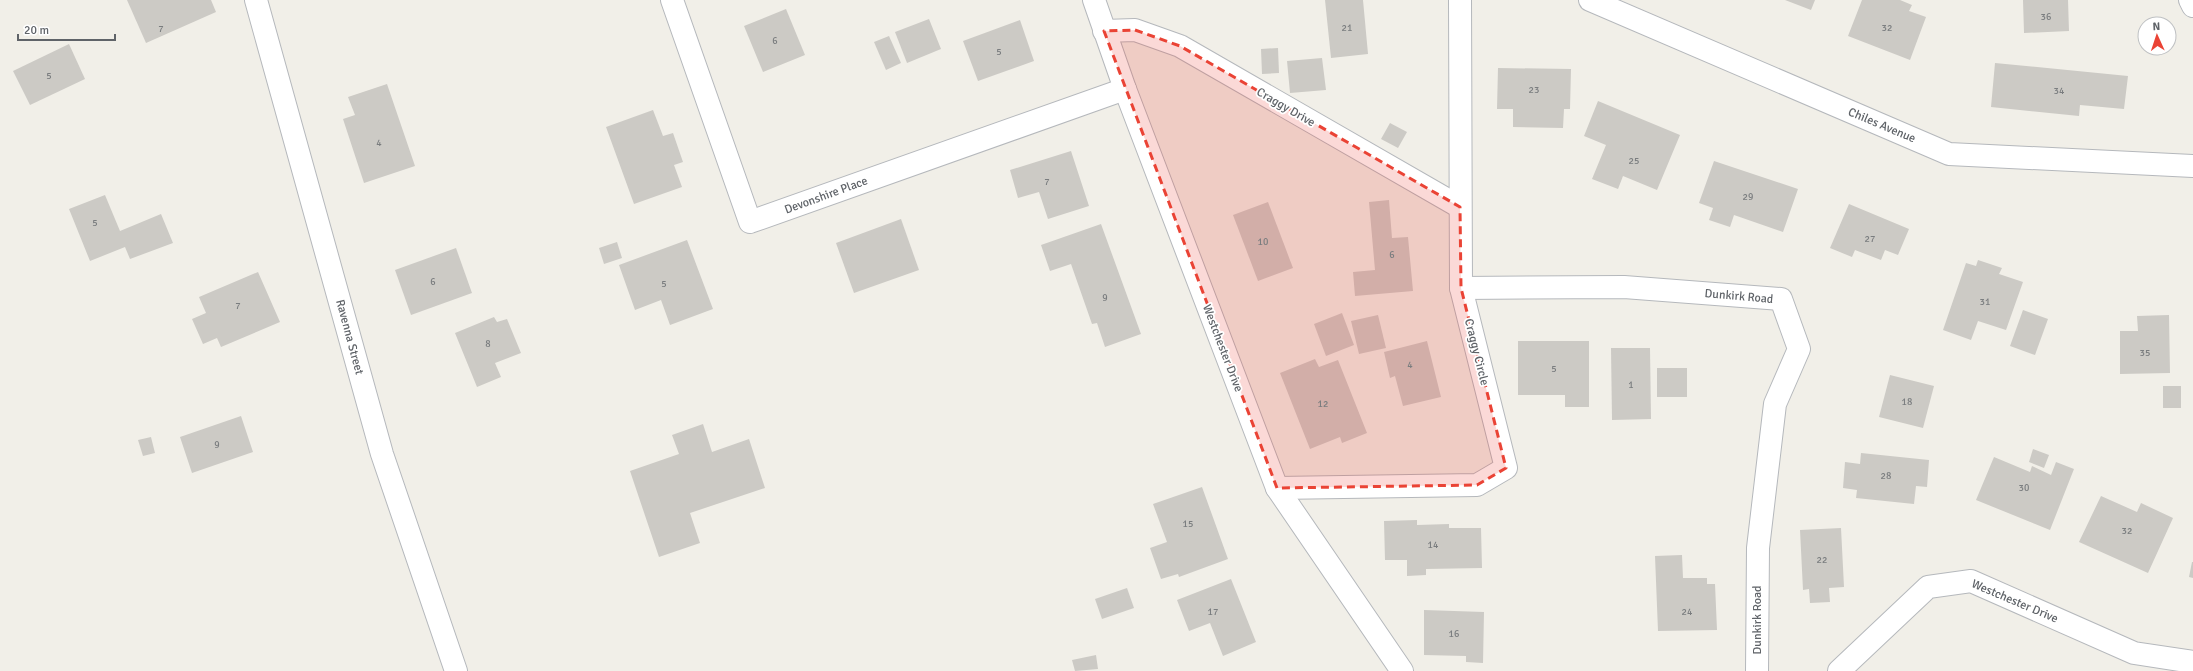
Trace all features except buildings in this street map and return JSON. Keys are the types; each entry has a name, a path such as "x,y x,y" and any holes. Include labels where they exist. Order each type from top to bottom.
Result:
{"street":[{"name":"Ravenna Street","path":"256,0 382,454 456,671"},
{"name":"Devonshire Place","path":"672,0 750,222 1125,90"},
{"name":"Westchester Drive","path":"1094,0 1125,90 1277,488 1402,671"},
{"name":"Craggy Circle","path":"1277,488 1477,485 1506,468 1461,288 1460,0"},
{"name":"Chiles Avenue","path":"1590,0 1949,154 2193,166"},
{"path":"2190,0 2193,6"},
{"name":"Craggy Drive","path":"1104,31 1135,30 1180,46 1460,207"},
{"name":"Dunkirk Road","path":"1461,288 1624,287 1781,299 1799,349 1775,404 1758,548 1757,671"},
{"name":"Westchester Drive","path":"1839,671 1928,587 1971,581 2134,653 2193,662"}],"highlighted area":[{"path":"1135,30 1180,46 1460,207 1461,288 1506,468 1477,485 1277,488 1104,31"}]}
